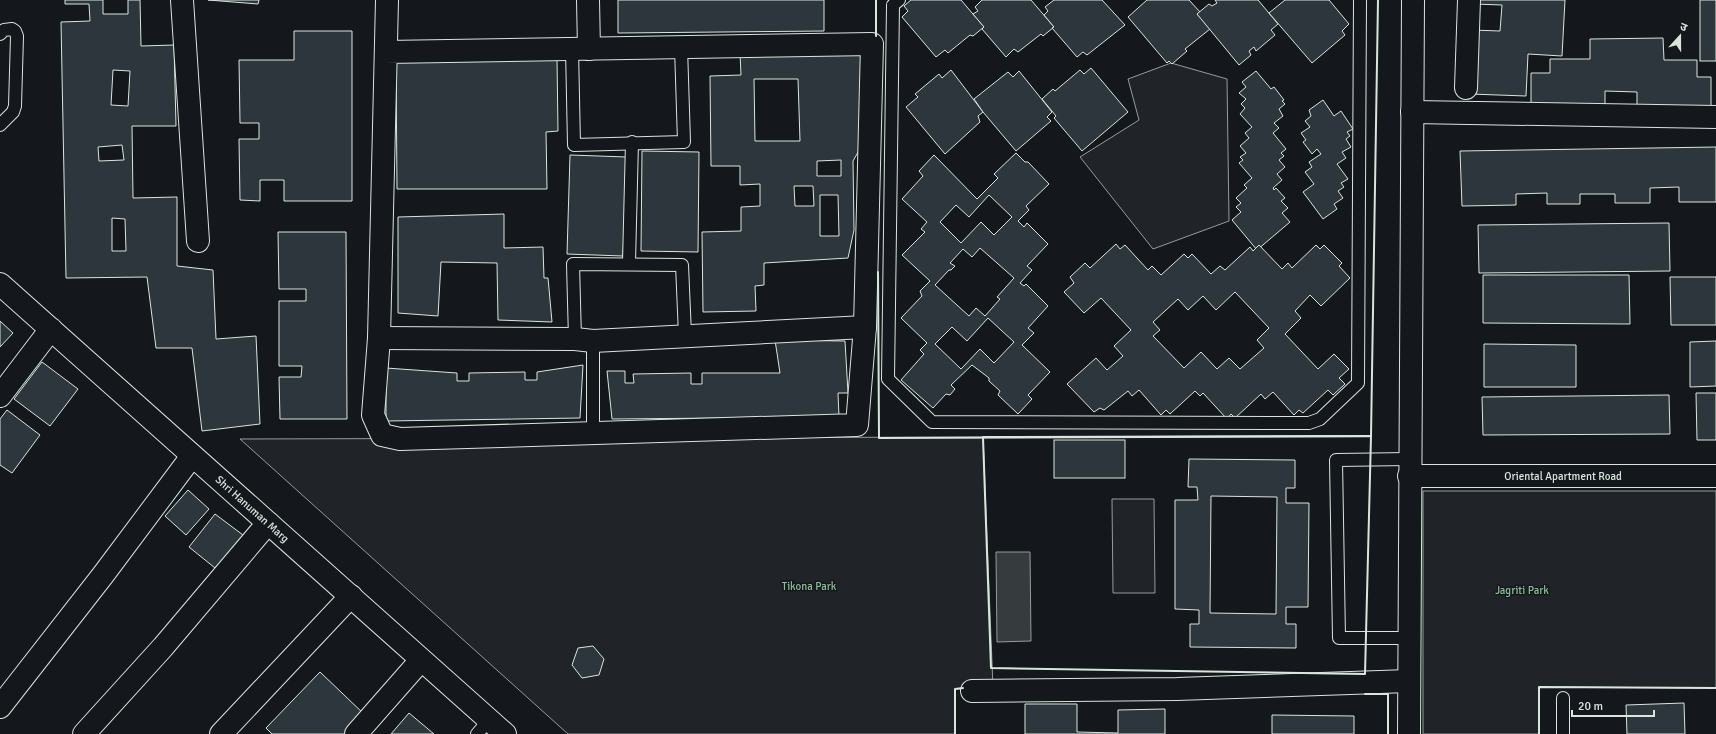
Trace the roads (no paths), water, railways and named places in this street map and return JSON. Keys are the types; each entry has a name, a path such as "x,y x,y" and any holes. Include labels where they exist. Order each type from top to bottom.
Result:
{"street":[{"path":"182,0 198,240"},
{"path":"386,52 872,44 866,327 857,425 400,439 382,435 372,415 379,338 387,0"},
{"path":"580,49 588,0"},
{"path":"1409,734 1409,468 1413,0"},
{"path":"1466,88 1469,0"},
{"path":"1412,112 1716,117"},
{"name":"Shri Hanuman Marg","path":"0,284 351,596 421,660 490,729"},
{"path":"379,338 584,340 866,327"},
{"path":"0,396 51,329"},
{"path":"0,707 103,575 192,456"},
{"name":"Oriental Apartment Road","path":"1409,468 1716,476"},
{"path":"84,734 162,647 268,523"},
{"path":"221,734 351,596"},
{"path":"356,734 421,660"},
{"path":"972,691 1177,689 1409,681"}],"lane":[{"path":"899,0 893,5 888,379 932,422 1309,423 1320,420 1358,383 1360,0"},
{"path":"0,34 4,30 12,29 15,31 17,36 15,106 13,112 0,125"},
{"path":"580,49 574,145 632,142 684,142 681,47"},
{"path":"629,263 632,142"},
{"path":"593,433 584,340 573,264 629,263 682,265 685,335"},
{"path":"1409,468 1336,460 1338,638 1409,638"},
{"path":"1563,698 1563,734"}],"park label":[{"name":"Tikona Park","path":"809,586"},
{"name":"Jagriti Park","path":"1522,590"}]}
